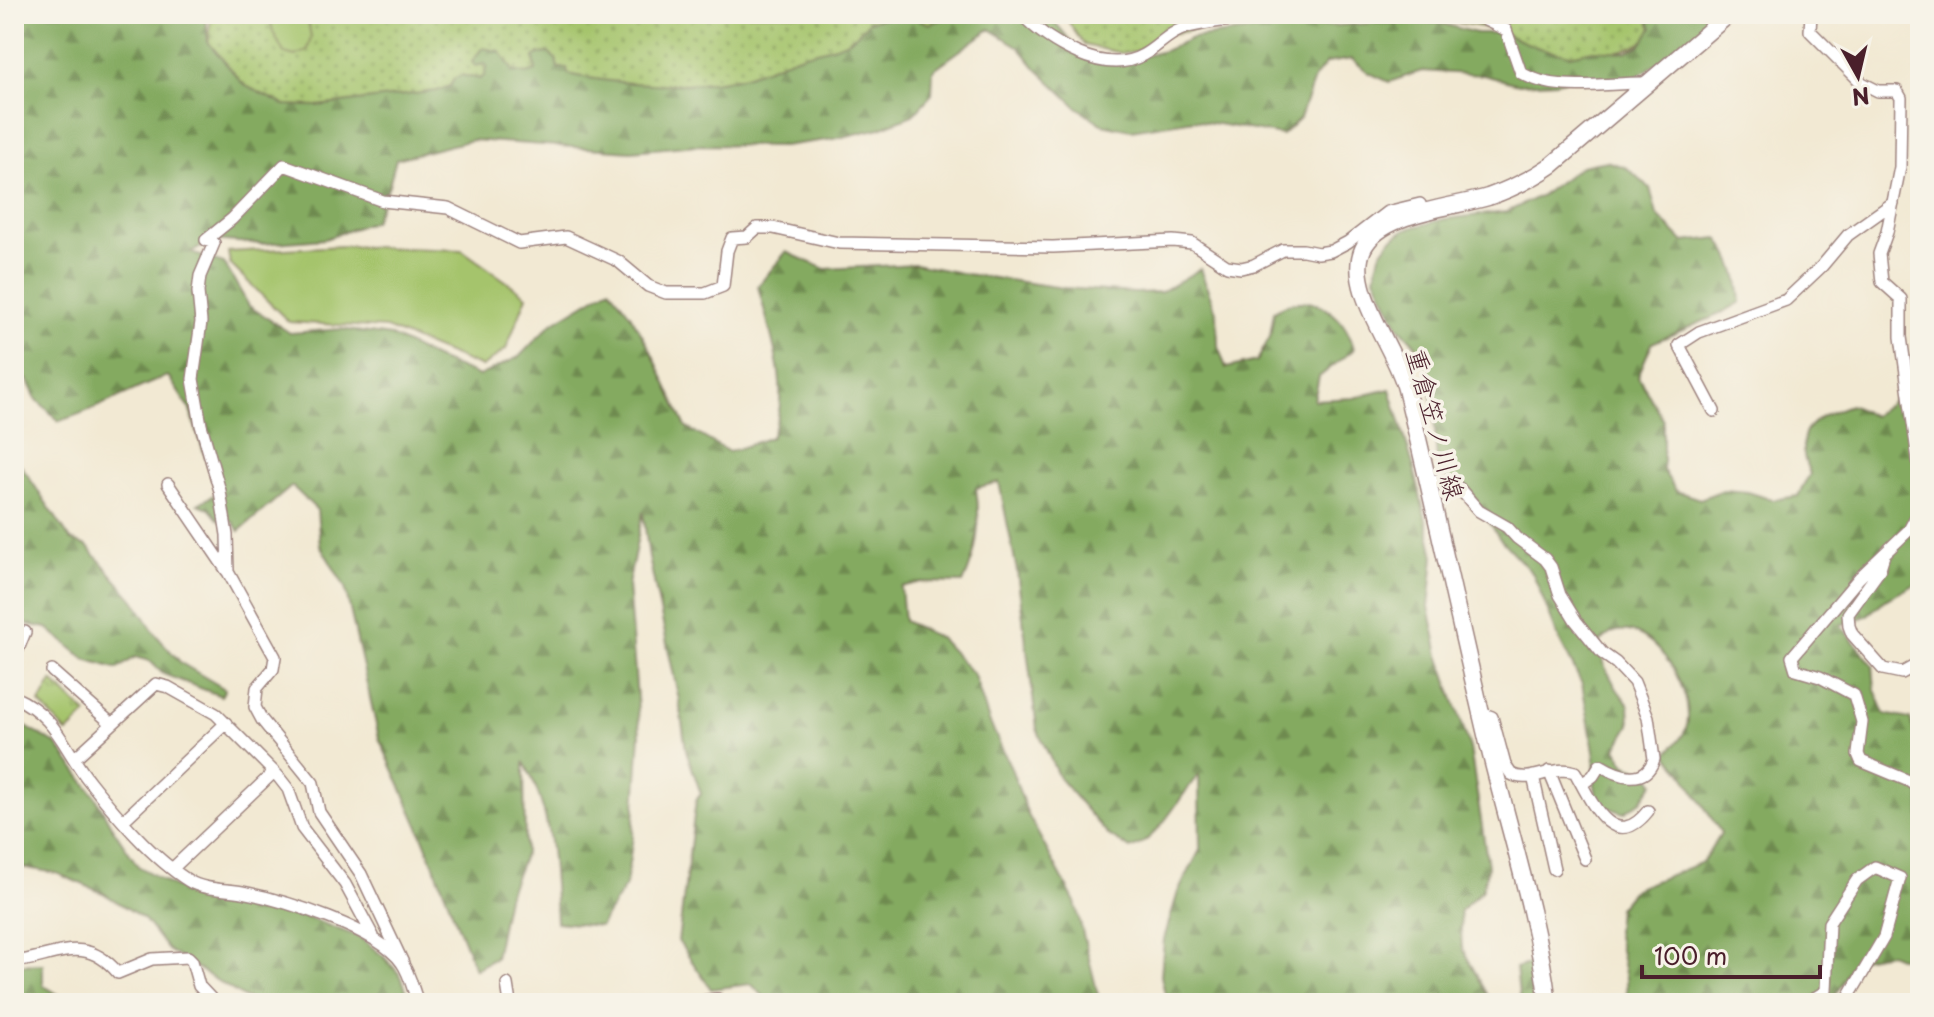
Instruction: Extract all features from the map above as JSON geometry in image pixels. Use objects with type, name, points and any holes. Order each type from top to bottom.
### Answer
[{"type":"main road","name":"重倉笠ノ川線","points":[[1548,1003],[1541,946],[1481,713],[1403,376],[1363,291],[1358,272],[1362,250],[1379,229],[1423,213],[1487,197],[1532,179],[1729,14]]},
{"type":"street","points":[[1021,14],[1056,44],[1087,57],[1111,62],[1142,56],[1165,37],[1184,28],[1284,14]]},
{"type":"street","points":[[1452,14],[1475,15],[1506,30],[1521,73],[1533,80],[1562,85],[1649,83]]},
{"type":"street","points":[[1811,14],[1810,31],[1862,83],[1878,91],[1897,91],[1901,98],[1900,167],[1887,232],[1879,254],[1882,282],[1901,299],[1901,337],[1920,474]]},
{"type":"street","points":[[228,572],[227,535],[220,491],[201,425],[193,379],[201,322],[200,276],[214,243],[206,240],[232,219],[284,165],[383,201],[448,208],[519,243],[566,237],[618,261],[648,286],[666,293],[705,293],[723,286],[727,251],[732,238],[747,237],[757,228],[773,228],[839,243],[1053,247],[1183,242],[1201,247],[1227,266],[1241,268],[1283,250],[1331,251],[1387,212],[1420,204],[1423,213]]},
{"type":"street","points":[[1714,411],[1679,345],[1699,332],[1786,300],[1822,266],[1848,235],[1893,203]]},
{"type":"street","points":[[1427,480],[1459,488],[1479,511],[1507,527],[1545,559],[1551,567],[1560,595],[1576,621],[1602,653],[1634,682],[1653,738],[1652,766],[1644,775],[1629,778],[1600,765],[1593,776],[1582,784]]},
{"type":"street","points":[[168,484],[228,572],[275,657],[273,669],[257,688],[255,707],[313,783],[319,812],[361,874],[403,963],[418,1003]]},
{"type":"street","points":[[1920,509],[1909,530],[1859,578],[1792,657],[1796,670],[1820,677],[1854,695],[1862,722],[1858,754],[1861,761],[1909,781],[1920,789]]},
{"type":"street","points":[[1884,555],[1879,571],[1848,614],[1849,626],[1852,634],[1883,669],[1902,673],[1920,663]]},
{"type":"street","points":[[14,659],[25,632]]},
{"type":"street","points":[[52,671],[112,724]]},
{"type":"street","points":[[75,758],[156,684],[168,687],[216,714],[288,789],[302,828],[345,884],[373,936],[403,963]]},
{"type":"street","points":[[14,697],[33,705],[54,726],[88,780],[160,861],[193,884],[245,893],[296,907],[373,936]]},
{"type":"street","points":[[1481,713],[1492,717],[1505,765],[1511,774],[1518,778],[1567,769],[1575,772],[1600,817],[1615,826],[1626,827],[1640,821],[1648,811]]},
{"type":"street","points":[[124,820],[226,723]]},
{"type":"street","points":[[1549,771],[1585,859]]},
{"type":"street","points":[[172,869],[274,772]]},
{"type":"street","points":[[1533,776],[1554,869]]},
{"type":"street","points":[[1807,1003],[1826,991],[1829,923],[1857,880],[1875,867],[1900,878],[1884,937],[1845,1003]]},
{"type":"street","points":[[14,962],[58,951],[73,951],[91,953],[107,960],[118,973],[152,959],[188,957],[199,986],[215,1003]]},
{"type":"street","points":[[507,984],[510,1003]]},
{"type":"street","points":[[689,1003],[717,999],[726,1003]]},
{"type":"green space","points":[[14,14],[206,14],[208,42],[244,85],[284,105],[317,106],[437,91],[450,86],[461,75],[480,79],[487,66],[475,66],[472,62],[482,48],[500,51],[513,71],[527,74],[536,71],[534,58],[548,53],[556,59],[558,68],[567,68],[568,74],[587,78],[654,84],[722,81],[840,44],[855,36],[869,21],[906,14],[929,24],[958,14],[1048,14],[1074,45],[1096,57],[1131,59],[1164,51],[1192,38],[1374,23],[1440,23],[1476,33],[1502,33],[1539,48],[1570,55],[1593,50],[1626,52],[1641,45],[1652,28],[1646,14],[1718,14],[1706,33],[1626,83],[1582,76],[1556,82],[1518,84],[1483,75],[1422,71],[1389,82],[1369,73],[1352,59],[1327,63],[1315,76],[1300,118],[1282,135],[1194,120],[1131,130],[1102,124],[1077,107],[1019,47],[990,29],[933,70],[932,94],[913,115],[880,128],[834,139],[783,146],[697,145],[631,151],[472,140],[396,159],[374,221],[325,239],[262,244],[213,240],[191,253],[224,263],[249,306],[290,333],[341,329],[391,336],[479,376],[519,357],[551,324],[610,288],[630,314],[650,349],[686,427],[729,452],[771,437],[777,419],[780,382],[758,286],[786,252],[825,269],[915,264],[1064,288],[1135,293],[1161,292],[1200,269],[1217,314],[1218,345],[1226,368],[1257,361],[1270,337],[1274,311],[1300,302],[1323,307],[1342,324],[1354,349],[1319,377],[1314,400],[1353,398],[1390,389],[1414,468],[1434,556],[1429,607],[1439,655],[1470,748],[1488,866],[1482,890],[1460,911],[1462,948],[1492,1003],[1167,1003],[1161,976],[1164,939],[1178,892],[1200,850],[1199,775],[1160,827],[1141,844],[1130,849],[1107,834],[1059,778],[1037,729],[1017,571],[999,482],[976,488],[977,537],[963,583],[921,582],[901,587],[904,621],[940,638],[974,675],[989,721],[1028,815],[1075,902],[1100,1003],[771,1003],[751,984],[711,989],[678,941],[696,800],[701,794],[686,750],[643,512],[628,585],[640,735],[633,836],[626,885],[600,926],[556,922],[546,820],[524,762],[525,853],[507,897],[495,958],[475,969],[418,825],[379,738],[345,587],[320,545],[317,510],[292,486],[239,531],[233,522],[218,519],[209,508],[198,504],[217,493],[190,410],[168,376],[59,421],[36,399],[27,379],[14,384]]},
{"type":"green space","points":[[211,14],[958,14],[931,24],[898,20],[846,48],[742,80],[292,115],[239,83],[208,46]]},
{"type":"green space","points":[[269,14],[307,14],[311,38],[307,51],[295,56],[284,53],[273,32]]},
{"type":"green space","points":[[1063,14],[1361,14],[1273,27],[1235,24],[1168,34],[1137,51],[1121,53],[1084,45]]},
{"type":"green space","points":[[1376,14],[1653,14],[1651,38],[1625,49],[1581,57],[1552,54],[1487,28]]},
{"type":"green space","points":[[1606,161],[1627,168],[1650,188],[1657,215],[1684,242],[1718,238],[1739,284],[1741,302],[1652,343],[1638,376],[1663,420],[1663,470],[1676,491],[1700,499],[1723,490],[1748,492],[1773,500],[1798,496],[1810,474],[1803,447],[1808,428],[1815,421],[1850,405],[1873,416],[1902,390],[1920,353],[1920,582],[1885,600],[1866,616],[1840,625],[1873,665],[1875,690],[1885,714],[1910,719],[1920,748],[1920,957],[1898,957],[1889,953],[1855,959],[1831,1003],[1627,1003],[1626,978],[1616,931],[1618,908],[1634,889],[1703,862],[1721,833],[1667,754],[1686,729],[1688,715],[1679,680],[1658,648],[1644,637],[1629,631],[1614,632],[1599,643],[1605,667],[1629,705],[1630,725],[1616,748],[1626,765],[1647,772],[1654,783],[1641,801],[1624,813],[1598,804],[1594,780],[1595,756],[1582,684],[1560,641],[1533,574],[1499,538],[1472,493],[1450,482],[1437,461],[1427,365],[1415,344],[1399,327],[1375,277],[1380,254],[1391,239],[1406,229],[1445,219],[1507,212],[1542,195],[1581,166]]},
{"type":"green space","points":[[342,246],[462,250],[527,296],[506,349],[482,367],[386,328],[289,322],[230,264],[228,252]]},
{"type":"green space","points":[[14,455],[71,540],[87,546],[134,600],[156,635],[181,663],[225,689],[221,696],[163,674],[150,661],[135,657],[118,669],[85,659],[47,628],[14,622]]},
{"type":"green space","points":[[52,681],[87,714],[67,733],[40,703]]},
{"type":"green space","points":[[14,720],[56,744],[95,796],[138,866],[174,887],[287,910],[359,937],[383,956],[401,976],[411,1003],[264,1003],[245,998],[168,950],[144,919],[103,893],[56,873],[14,866]]},
{"type":"green space","points":[[1535,962],[1545,1003],[1520,1003],[1516,968]]},
{"type":"green space","points":[[43,964],[43,985],[72,1003],[14,1003],[17,983],[14,981],[14,965]]}]
